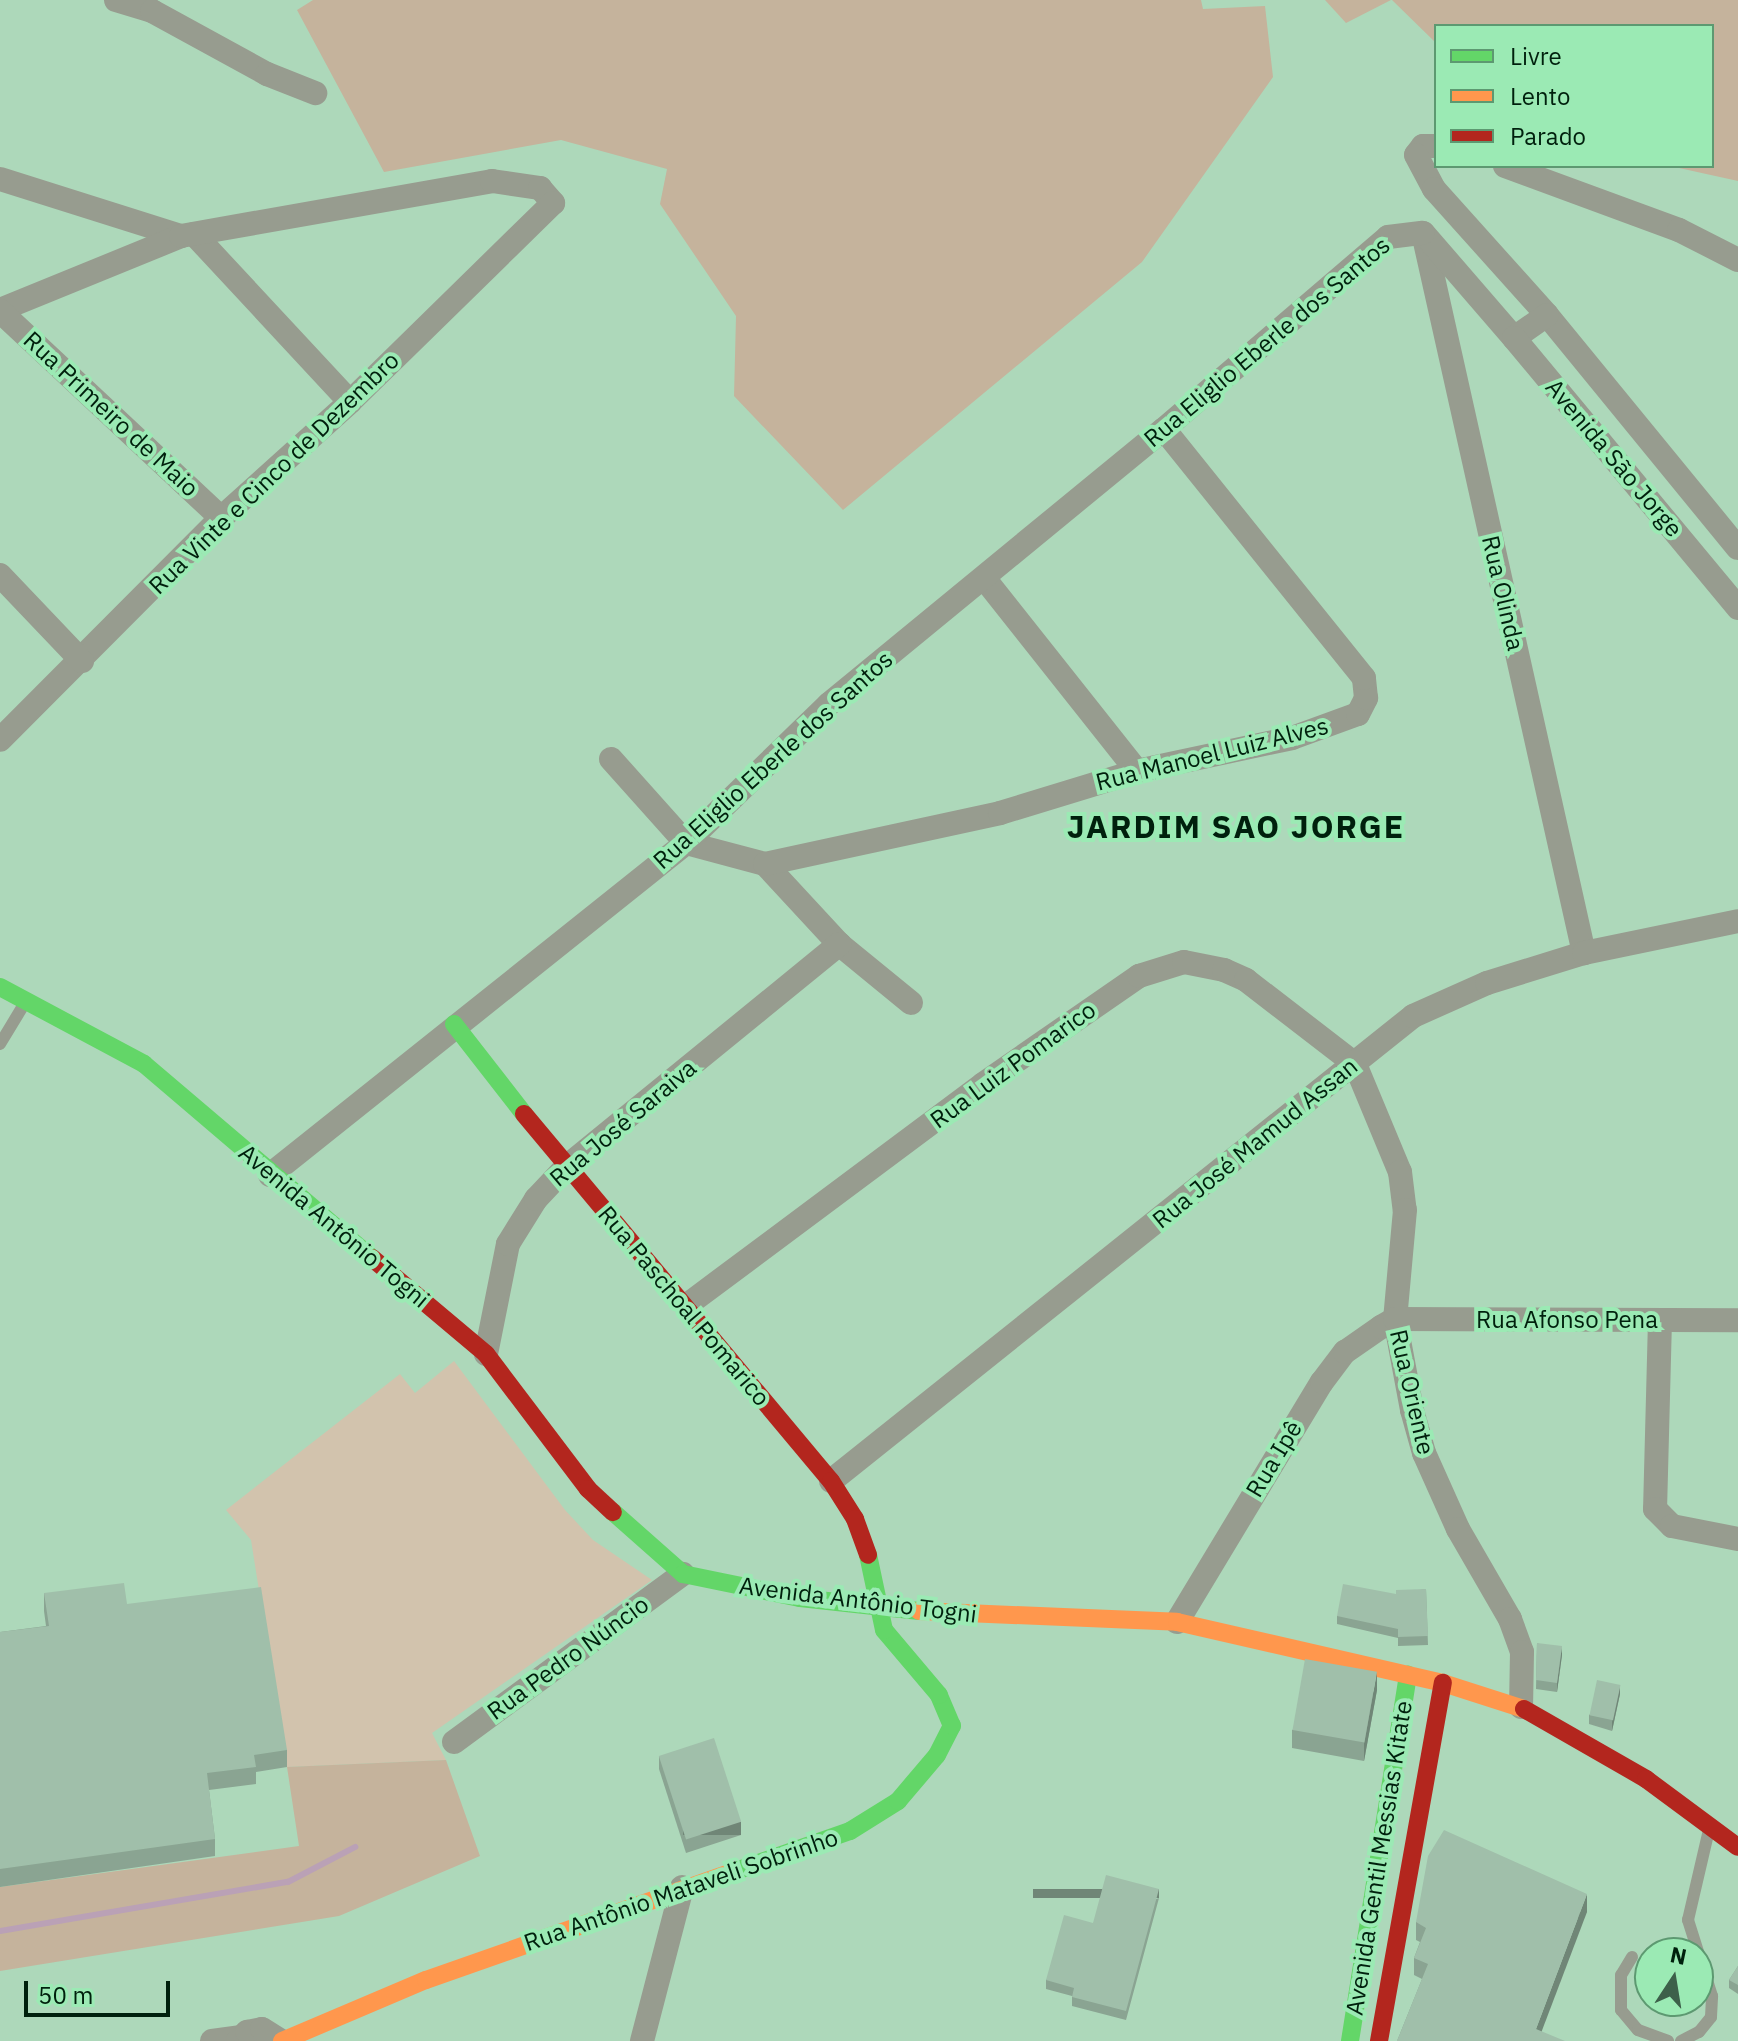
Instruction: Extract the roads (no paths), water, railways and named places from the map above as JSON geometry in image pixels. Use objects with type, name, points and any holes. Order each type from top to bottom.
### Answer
[{"type":"street","points":[[116,0],[152,11],[267,74],[315,93]]},
{"type":"street","name":"Avenida São Jorge","points":[[1434,146],[1423,146],[1416,155],[1434,189],[1547,315],[1738,548]]},
{"type":"street","points":[[1510,168],[1679,230],[1738,260]]},
{"type":"street","points":[[0,179],[188,235],[350,402]]},
{"type":"street","name":"Rua Vinte e Cinco de Dezembro","points":[[0,740],[221,518],[350,402],[550,208],[551,197],[540,188],[492,181],[188,235]]},
{"type":"street","name":"Avenida São Jorge","points":[[1423,233],[1738,608]]},
{"type":"street","name":"Rua Eliglio Eberle dos Santos","points":[[270,1175],[454,1024],[686,843],[829,704],[1164,429],[1388,237],[1423,233]]},
{"type":"street","name":"Rua Olinda","points":[[1423,233],[1584,953]]},
{"type":"street","points":[[0,310],[188,235]]},
{"type":"street","name":"Rua Primeiro de Maio","points":[[0,310],[221,518]]},
{"type":"street","points":[[1514,338],[1547,315]]},
{"type":"street","name":"Rua Manoel Luiz Alves","points":[[765,864],[1000,813],[1137,771],[1292,738],[1358,714],[1366,698],[1364,678],[1164,429]]},
{"type":"street","points":[[0,575],[82,661]]},
{"type":"street","points":[[984,578],[1137,771]]},
{"type":"street","points":[[611,759],[686,843],[765,864],[839,944],[911,1003]]},
{"type":"street","name":"Rua José Mamud Assan","points":[[831,1481],[1413,1016],[1449,998],[1584,953],[1738,921]]},
{"type":"street","name":"Rua José Saraiva","points":[[486,1354],[508,1244],[536,1199],[566,1167],[839,944]]},
{"type":"street","name":"Rua Luiz Pomarico","points":[[687,1305],[983,1084],[1162,965],[1200,963],[1246,980],[1355,1064]]},
{"type":"street","name":"Avenida Antônio Togni","points":[[0,987],[28,998],[144,1064],[270,1175],[486,1354],[588,1489],[683,1574],[800,1598],[939,1613],[1177,1622],[1443,1683],[1521,1707],[1711,1823],[1738,1847]]},
{"type":"street","name":"Rua Paschoal Pomarico","points":[[454,1024],[566,1167],[687,1305],[831,1481],[855,1519],[876,1606]]},
{"type":"street","name":"Rua Oriente","points":[[1355,1064],[1404,1191],[1395,1319],[1424,1453],[1458,1529],[1510,1619],[1522,1652],[1521,1707]]},
{"type":"street","name":"Rua Afonso Pena","points":[[1395,1319],[1738,1320]]},
{"type":"street","name":"Rua Ipê","points":[[1177,1622],[1322,1382],[1345,1352],[1395,1319]]},
{"type":"street","points":[[1660,1320],[1655,1509],[1672,1526],[1738,1539]]},
{"type":"street","name":"Rua Pedro Núncio","points":[[454,1742],[683,1574]]},
{"type":"street","name":"Rua Antônio Mataveli Sobrinho","points":[[281,2041],[310,2034],[426,1980],[682,1887],[795,1854],[850,1831],[898,1801],[937,1755],[950,1734],[952,1716],[884,1630],[876,1606]]},
{"type":"street","name":"Avenida Gentil Messias Kitate","points":[[1350,2041],[1408,1675]]},
{"type":"street","name":"Avenida Gentil Messias Kitate","points":[[1379,2041],[1443,1683]]},
{"type":"street","points":[[642,2041],[682,1887]]},
{"type":"street","points":[[1366,1928],[1397,1935]]},
{"type":"street","points":[[212,2041],[239,2039],[262,2029],[281,2041]]},
{"type":"lane","points":[[0,1044],[28,998]]},
{"type":"lane","points":[[1681,2041],[1699,2032],[1711,2017],[1712,1996],[1688,1920],[1711,1823]]},
{"type":"lane","points":[[1632,1957],[1621,1975],[1621,2010],[1638,2030],[1668,2041]]},
{"type":"waterway","points":[[0,1931],[288,1882],[355,1847]]},
{"type":"district","name":"JARDIM SAO JORGE","points":[[1236,826]]}]
